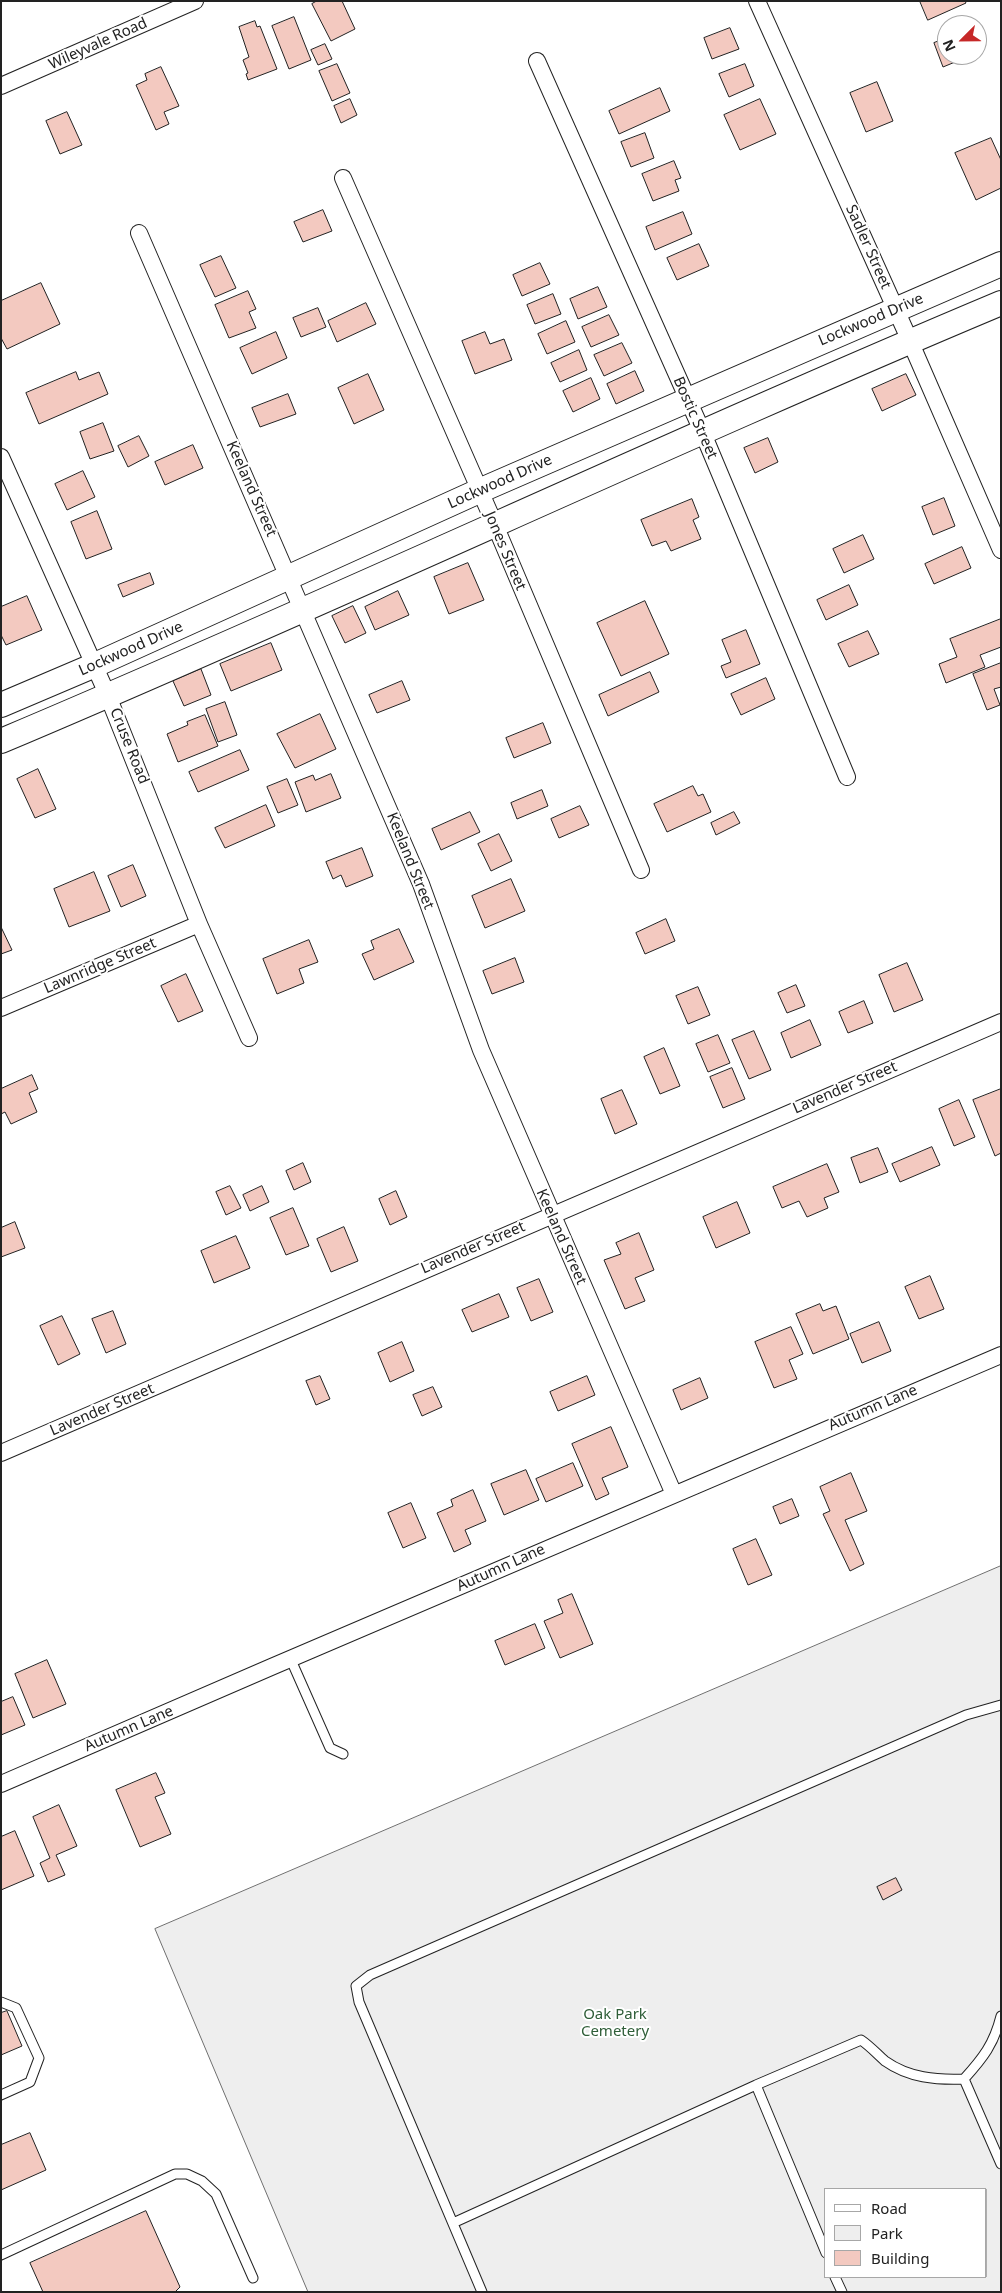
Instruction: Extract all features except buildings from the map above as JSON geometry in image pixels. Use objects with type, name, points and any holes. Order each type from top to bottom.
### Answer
[{"type":"main road","name":"Lockwood Drive","points":[[1,705],[95,665],[687,399],[1001,264]]},
{"type":"main road","points":[[1,742],[304,610],[702,431],[1001,303]]},
{"type":"street","name":"Wileyvale Road","points":[[1,86],[195,1]]},
{"type":"street","name":"Sadler Street","points":[[757,1],[896,309],[1001,550]]},
{"type":"street","name":"Bostic Street","points":[[537,61],[702,431],[847,777]]},
{"type":"street","name":"Jones Street","points":[[343,178],[495,525],[641,870]]},
{"type":"street","name":"Keeland Street","points":[[139,233],[304,610],[421,884],[481,1050],[673,1492]]},
{"type":"street","name":"Cruse Road","points":[[1,457],[95,665],[199,924],[249,1038]]},
{"type":"street","name":"Lawnridge Street","points":[[1,1008],[199,924]]},
{"type":"street","name":"Lavender Street","points":[[1,1453],[551,1214],[1001,1022]]},
{"type":"street","name":"Autumn Lane","points":[[1,1784],[291,1660],[673,1492],[1001,1355]]},
{"type":"lane","points":[[291,1660],[330,1748],[343,1754]]},
{"type":"lane","points":[[482,2292],[359,2002],[356,1986],[370,1975],[939,1726],[966,1715],[1001,1705]]},
{"type":"lane","points":[[1,2002],[16,2008],[39,2058],[30,2082],[1,2095]]},
{"type":"lane","points":[[453,2223],[756,2085],[861,2040],[885,2061],[908,2073],[937,2080],[964,2079],[987,2054],[997,2033],[1001,2016]]},
{"type":"lane","points":[[964,2079],[1001,2164]]},
{"type":"lane","points":[[756,2085],[824,2249]]},
{"type":"lane","points":[[1,2255],[175,2174],[187,2174],[202,2181],[216,2194],[253,2278]]},
{"type":"lane","points":[[835,2278],[842,2292]]},
{"type":"green space","name":"Oak Park Cemetery","points":[[1001,1566],[1001,2292],[308,2292],[155,1929]]}]
